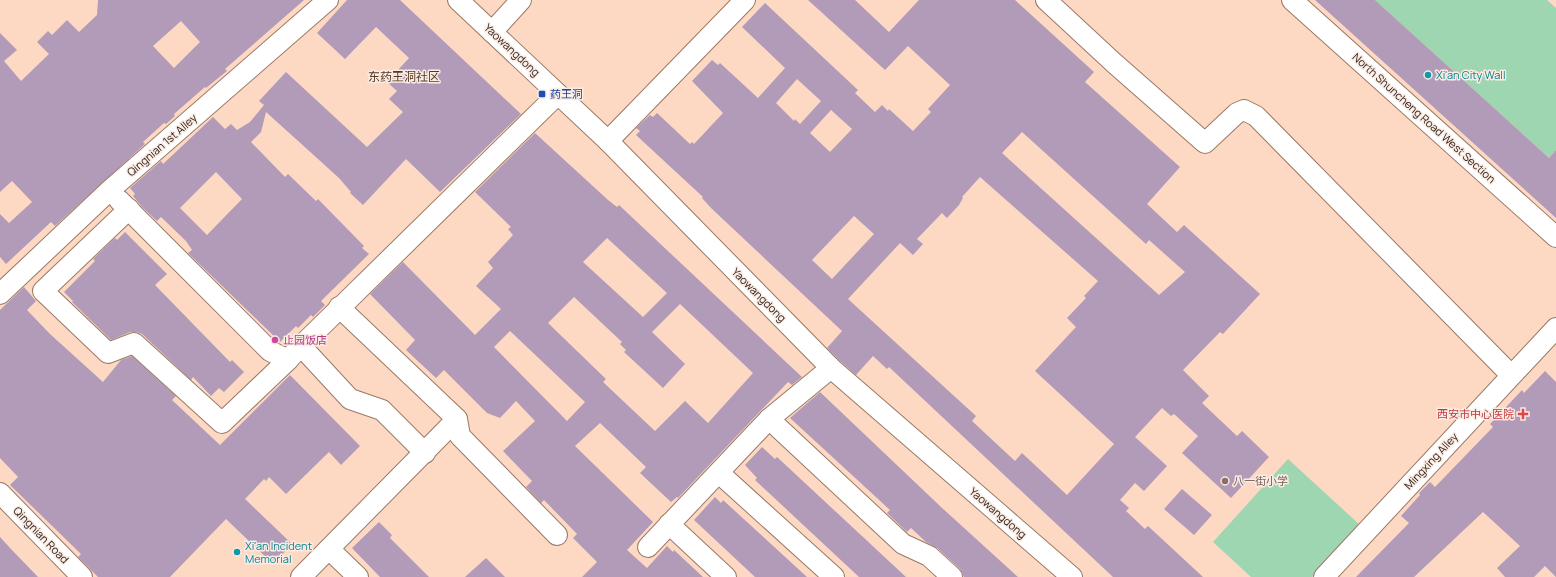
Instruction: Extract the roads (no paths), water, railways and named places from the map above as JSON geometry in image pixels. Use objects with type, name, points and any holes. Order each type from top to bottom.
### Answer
[{"type":"street","name":"Qingnian 1st Alley","points":[[0,294],[110,190],[328,0]]},
{"type":"street","name":"Yaowangdong","points":[[458,0],[608,141],[831,368],[1072,577]]},
{"type":"street","points":[[492,32],[520,0]]},
{"type":"street","points":[[608,141],[745,0]]},
{"type":"street","points":[[1046,0],[1205,144],[1237,113],[1244,110],[1256,116],[1511,374]]},
{"type":"street","name":"North Shuncheng Road West Section","points":[[1292,0],[1556,237]]},
{"type":"street","points":[[128,209],[43,291],[108,353],[134,343],[222,423],[558,94]]},
{"type":"street","points":[[110,190],[270,351],[294,353],[350,399],[382,410],[425,453]]},
{"type":"street","points":[[339,307],[457,419],[460,436],[557,535]]},
{"type":"street","name":"Mingxing Alley","points":[[1324,577],[1511,374],[1556,328]]},
{"type":"street","points":[[648,548],[669,524],[770,420],[831,368]]},
{"type":"street","points":[[302,577],[457,419]]},
{"type":"street","points":[[770,420],[903,544],[929,556],[952,577]]},
{"type":"street","points":[[719,473],[834,577]]},
{"type":"street","name":"Qingnian Road","points":[[0,493],[82,577]]},
{"type":"street","points":[[669,524],[726,577]]},
{"type":"street","points":[[329,549],[358,577]]},
{"type":"place","name":"Xi'an City Wall","points":[[1428,75]]},
{"type":"place","name":"药王洞","points":[[542,94]]},
{"type":"place","name":"止园饭店","points":[[275,340]]},
{"type":"place","name":"西安市中心医院","points":[[1523,414]]},
{"type":"place","name":"八一街小学","points":[[1225,481]]},
{"type":"place","name":"Xi'an Incident Memorial","points":[[237,552]]},
{"type":"district","name":"东药王洞社区","points":[[404,77]]}]
